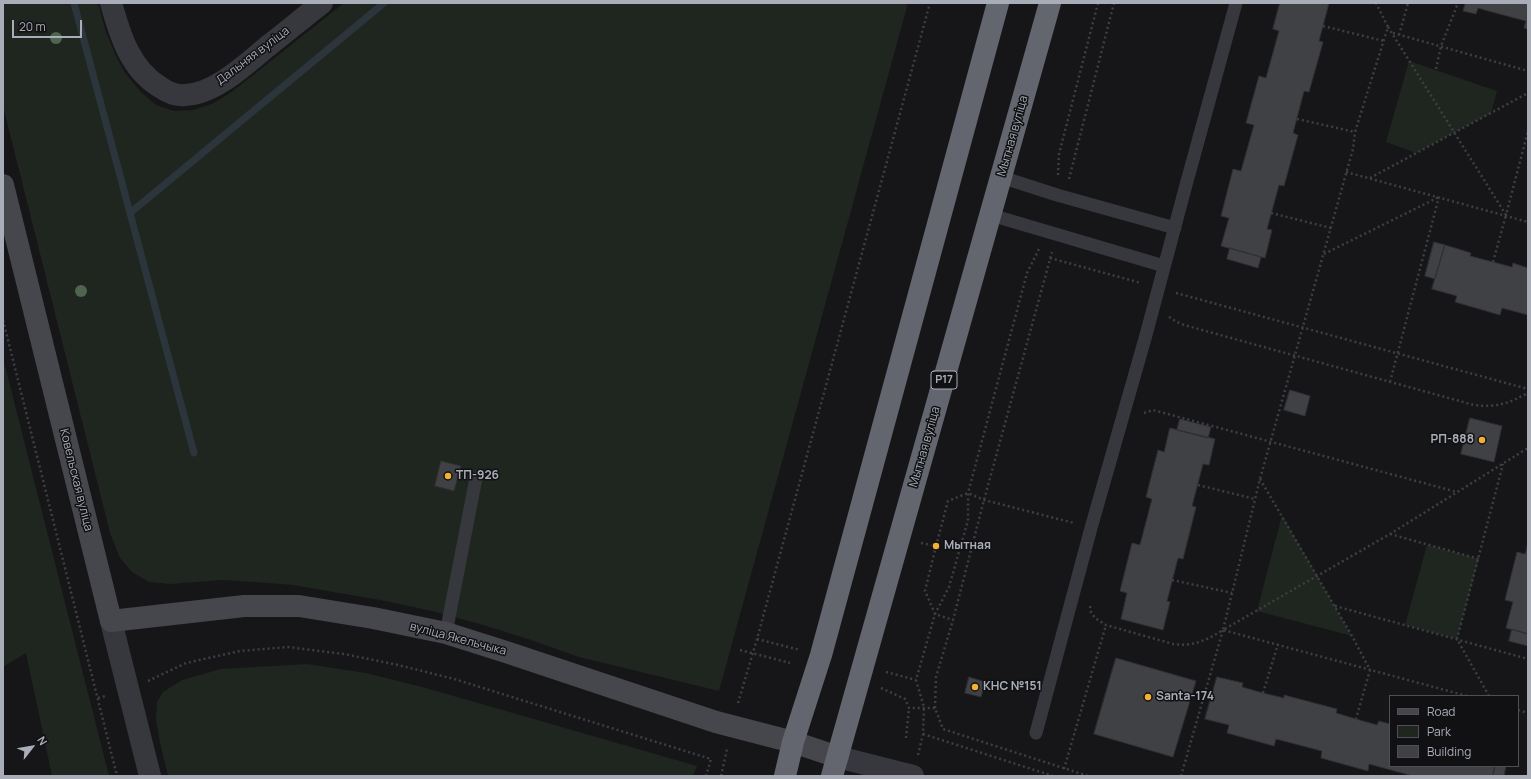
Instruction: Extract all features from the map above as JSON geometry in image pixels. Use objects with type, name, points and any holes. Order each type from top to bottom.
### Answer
[{"type":"highway","points":[[785,776],[793,742],[821,656],[998,3]]},
{"type":"highway","name":"Мытная вуліца","points":[[835,766],[1050,3]]},
{"type":"main road","name":"Ковельская вуліца","points":[[3,185],[111,621]]},
{"type":"main road","name":"вуліца Якельчыка","points":[[111,621],[244,606],[300,606],[373,618],[446,633],[716,722],[793,742],[835,766]]},
{"type":"street","name":"Дальняя вуліца","points":[[111,3],[125,46],[136,66],[150,82],[167,92],[185,95],[202,91],[219,83],[322,3]]},
{"type":"street","name":"Ковельская вуліца","points":[[111,621],[150,776]]},
{"type":"street","points":[[835,766],[913,776]]},
{"type":"lane","points":[[1036,733],[1236,3]]},
{"type":"lane","points":[[1001,177],[1060,196],[1175,228]]},
{"type":"lane","points":[[991,215],[1164,266]]},
{"type":"lane","points":[[446,633],[476,478]]},
{"type":"path","points":[[753,653],[930,3]]},
{"type":"path","points":[[1060,196],[1059,154],[1098,3]]},
{"type":"path","points":[[1060,196],[1114,3]]},
{"type":"path","points":[[1376,3],[1388,27],[1506,215]]},
{"type":"path","points":[[1399,35],[1408,3]]},
{"type":"path","points":[[1436,70],[1441,46],[1458,3]]},
{"type":"path","points":[[1323,26],[1384,41]]},
{"type":"path","points":[[1181,776],[1223,630],[1270,442],[1353,149],[1355,132],[1388,27]]},
{"type":"path","points":[[1392,32],[1528,71]]},
{"type":"path","points":[[1369,178],[1528,93]]},
{"type":"path","points":[[1297,119],[1355,132]]},
{"type":"path","points":[[1493,262],[1528,131]]},
{"type":"path","points":[[1346,172],[1528,222]]},
{"type":"path","points":[[1324,255],[1439,197]]},
{"type":"path","points":[[1390,382],[1439,197]]},
{"type":"path","points":[[1271,213],[1331,228]]},
{"type":"path","points":[[1052,232],[1050,258],[984,500],[954,620],[936,677],[935,708],[943,729],[1088,776]]},
{"type":"path","points":[[913,776],[923,734],[924,707],[916,680],[935,614],[949,587],[968,520],[968,493],[1027,273],[1052,232]]},
{"type":"path","points":[[1050,258],[1528,389]]},
{"type":"path","points":[[1164,320],[1166,314],[1184,325],[1483,406],[1502,405],[1528,393]]},
{"type":"path","points":[[3,320],[117,776]]},
{"type":"path","points":[[1143,408],[1141,414],[1153,410],[1457,492]]},
{"type":"path","points":[[1091,600],[1091,612],[1100,622],[1106,625],[1173,644],[1183,645],[1201,642],[1390,534],[1528,448]]},
{"type":"path","points":[[1488,695],[1457,639],[1503,464]]},
{"type":"path","points":[[1260,479],[1317,575],[1370,670],[1356,719]]},
{"type":"path","points":[[1198,485],[1255,499]]},
{"type":"path","points":[[935,614],[926,591],[948,500],[968,493],[984,500],[1091,528]]},
{"type":"path","points":[[1390,534],[1479,559]]},
{"type":"path","points":[[899,537],[936,546]]},
{"type":"path","points":[[1172,580],[1232,593]]},
{"type":"path","points":[[1334,606],[1528,659]]},
{"type":"path","points":[[935,614],[954,620]]},
{"type":"path","points":[[1064,769],[1106,625]]},
{"type":"path","points":[[1223,630],[1462,695]]},
{"type":"path","points":[[1264,693],[1278,644]]},
{"type":"path","points":[[129,690],[186,663],[240,651],[288,647],[344,654],[398,665],[454,679],[711,759],[706,776]]},
{"type":"path","points":[[740,650],[790,663]]},
{"type":"path","points":[[878,687],[905,699],[910,708],[906,738]]},
{"type":"path","points":[[910,708],[935,708]]},
{"type":"path","points":[[923,734],[1053,776]]},
{"type":"green space","points":[[3,3],[98,3],[106,32],[125,73],[141,92],[156,105],[174,111],[193,110],[212,104],[233,91],[344,3],[908,3],[719,691],[579,657],[480,624],[432,611],[380,600],[293,585],[255,582],[222,580],[170,584],[149,582],[132,572],[120,558],[110,533],[3,106]]},
{"type":"green space","points":[[1409,61],[1497,91],[1491,113],[1416,153],[1386,142]]},
{"type":"green space","points":[[3,358],[109,776],[52,776],[26,653],[3,667]]},
{"type":"green space","points":[[1282,515],[1352,636],[1257,611]]},
{"type":"green space","points":[[1427,545],[1479,559],[1457,639],[1405,625]]},
{"type":"green space","points":[[307,664],[366,673],[426,688],[697,766],[693,776],[168,776],[156,719],[157,702],[163,692],[182,680],[221,669]]},
{"type":"building","points":[[1280,3],[1329,3],[1319,41],[1323,42],[1309,92],[1304,91],[1293,133],[1298,135],[1284,186],[1279,185],[1267,229],[1272,230],[1265,258],[1221,246],[1229,218],[1221,216],[1233,169],[1241,171],[1254,125],[1246,123],[1259,76],[1266,78],[1279,31],[1273,29]]},
{"type":"building","points":[[1461,3],[1528,3],[1528,29],[1524,28],[1526,21],[1478,8],[1476,14],[1463,11],[1465,4]]},
{"type":"building","points":[[1434,242],[1445,245],[1435,279],[1425,276]]},
{"type":"building","points":[[1445,245],[1471,253],[1470,256],[1512,267],[1513,263],[1528,268],[1528,315],[1502,308],[1500,315],[1455,302],[1457,296],[1432,289]]},
{"type":"building","points":[[1230,248],[1261,257],[1258,268],[1227,259]]},
{"type":"building","points":[[1290,390],[1310,396],[1305,416],[1284,410]]},
{"type":"building","name":"РП-888","points":[[1470,418],[1502,426],[1494,462],[1461,454]]},
{"type":"building","points":[[1180,419],[1211,427],[1208,438],[1177,430]]},
{"type":"building","points":[[1170,428],[1215,439],[1209,465],[1203,464],[1192,506],[1196,507],[1183,559],[1178,558],[1167,601],[1170,602],[1163,630],[1121,619],[1127,593],[1120,591],[1132,543],[1140,545],[1152,499],[1146,497],[1158,450],[1164,452]]},
{"type":"building","name":"ТП-926","points":[[441,461],[461,466],[454,491],[435,486]]},
{"type":"building","points":[[1528,543],[1528,634],[1506,628],[1513,602],[1505,600],[1517,552],[1525,554]]},
{"type":"building","points":[[1512,629],[1528,634],[1528,646],[1509,641]]},
{"type":"building","name":"Santa-174","points":[[1116,658],[1196,681],[1173,757],[1094,734]]},
{"type":"building","name":"КНС №151","points":[[969,677],[985,682],[981,697],[965,693]]},
{"type":"building","points":[[1217,677],[1243,683],[1242,687],[1263,693],[1284,698],[1284,695],[1337,709],[1336,713],[1377,725],[1379,721],[1389,724],[1389,767],[1495,767],[1493,776],[1413,776],[1369,764],[1368,771],[1321,758],[1322,751],[1276,739],[1274,746],[1227,733],[1229,725],[1205,719]]},
{"type":"building","points":[[1495,767],[1506,767],[1504,776],[1493,776]]},
{"type":"waterway","points":[[74,3],[194,453]]},
{"type":"waterway","points":[[130,213],[384,3]]},
{"type":"place","name":"РП-888","points":[[1482,440]]},
{"type":"place","name":"ТП-926","points":[[448,476]]},
{"type":"place","name":"Мытная","points":[[936,546]]},
{"type":"place","name":"КНС №151","points":[[975,687]]},
{"type":"place","name":"Santa-174","points":[[1148,697]]}]
